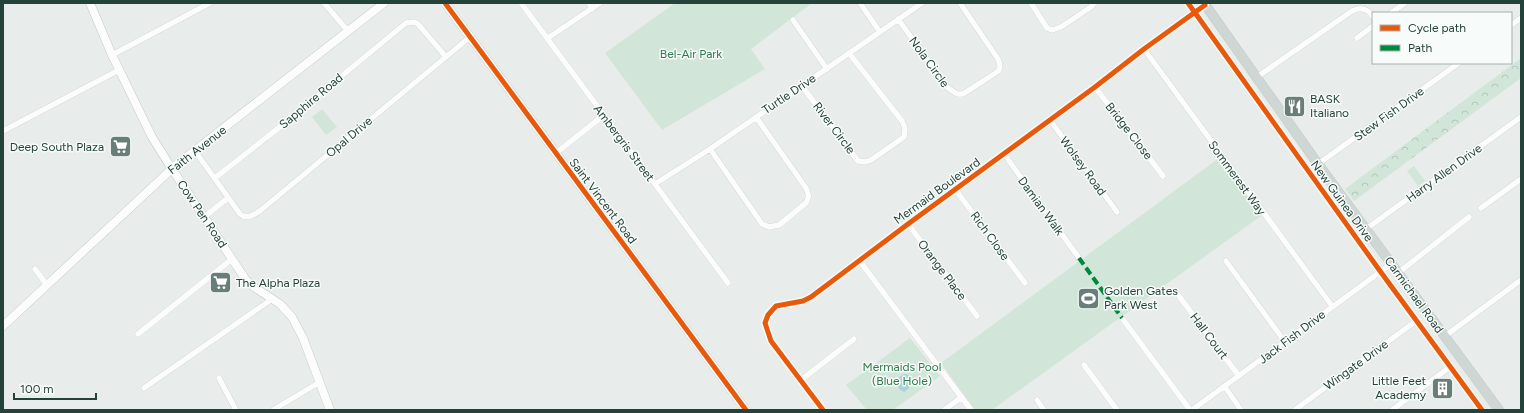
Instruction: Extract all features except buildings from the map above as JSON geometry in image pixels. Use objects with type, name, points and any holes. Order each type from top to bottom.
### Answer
[{"type":"main road","name":"Carmichael Road","points":[[1205,4],[1318,164],[1445,336],[1496,409]]},
{"type":"street","name":"Cow Pen Road","points":[[90,3],[119,70],[152,136],[172,169],[232,259],[250,283],[285,309],[294,320],[303,338],[330,410]]},
{"type":"street","points":[[112,55],[210,3]]},
{"type":"street","points":[[324,3],[348,31]]},
{"type":"street","name":"Faith Avenue","points":[[3,326],[172,169],[384,3]]},
{"type":"street","name":"Saint Vincent Road","points":[[444,3],[746,410]]},
{"type":"street","name":"Ambergris Street","points":[[521,3],[728,283]]},
{"type":"street","points":[[589,3],[592,9]]},
{"type":"street","points":[[548,38],[600,3]]},
{"type":"street","points":[[860,3],[880,32]]},
{"type":"street","name":"Turtle Drive","points":[[655,184],[710,149],[922,3]]},
{"type":"street","name":"Nola Circle","points":[[898,20],[948,88],[955,93],[963,94],[997,72],[1000,63],[960,3]]},
{"type":"street","points":[[1031,3],[1047,28],[1052,30],[1060,27],[1091,7],[1094,3]]},
{"type":"street","name":"New Guinea Drive","points":[[1188,3],[1416,321],[1482,410]]},
{"type":"street","points":[[1392,12],[1405,3]]},
{"type":"street","name":"Mermaid Boulevard","points":[[823,410],[770,341],[766,328],[768,315],[773,308],[779,305],[799,302],[811,297],[955,189],[1095,87],[1144,49],[1195,13],[1205,4]]},
{"type":"street","points":[[1257,77],[1352,11],[1358,8],[1364,9],[1372,16]]},
{"type":"street","points":[[1512,24],[1521,18]]},
{"type":"street","points":[[793,20],[828,68]]},
{"type":"street","name":"Sapphire Road","points":[[215,178],[406,23],[411,22],[418,24],[446,57]]},
{"type":"street","points":[[1357,38],[1372,27]]},
{"type":"street","name":"Opal Drive","points":[[228,198],[242,216],[248,217],[255,214],[470,37]]},
{"type":"street","name":"Sommerest Way","points":[[1144,49],[1332,306]]},
{"type":"street","name":"River Circle","points":[[802,86],[858,161],[865,162],[871,160],[896,143],[904,135],[904,123],[850,53]]},
{"type":"street","name":"Stew Fish Drive","points":[[1318,164],[1458,64]]},
{"type":"street","points":[[3,131],[119,70]]},
{"type":"street","name":"Bridge Close","points":[[1095,87],[1163,176]]},
{"type":"street","points":[[556,153],[604,116]]},
{"type":"street","points":[[710,149],[762,224],[769,227],[779,225],[807,202],[808,192],[756,117]]},
{"type":"street","name":"Harry Allen Drive","points":[[1366,229],[1521,117]]},
{"type":"street","name":"Wolsey Road","points":[[1050,120],[1117,212]]},
{"type":"street","points":[[195,151],[228,198],[204,217]]},
{"type":"street","name":"Damian Walk","points":[[1004,154],[1079,258]]},
{"type":"street","points":[[1481,208],[1521,179]]},
{"type":"street","name":"Rich Close","points":[[955,189],[1025,283]]},
{"type":"street","points":[[1398,272],[1469,217]]},
{"type":"street","name":"Orange Place","points":[[908,224],[977,316]]},
{"type":"street","points":[[138,334],[232,259]]},
{"type":"street","points":[[859,260],[971,410]]},
{"type":"street","points":[[1226,261],[1285,342]]},
{"type":"street","name":"Jack Fish Drive","points":[[1191,410],[1225,387],[1380,271],[1392,264]]},
{"type":"street","points":[[35,269],[47,285]]},
{"type":"street","points":[[1445,336],[1521,280]]},
{"type":"street","name":"Hall Court","points":[[1179,296],[1239,376]]},
{"type":"street","points":[[144,388],[272,299]]},
{"type":"street","points":[[1122,318],[1191,410]]},
{"type":"street","name":"Wingate Drive","points":[[1296,409],[1416,321]]},
{"type":"street","points":[[801,380],[854,339]]},
{"type":"street","points":[[1084,365],[1117,410]]},
{"type":"street","points":[[1392,410],[1450,367]]},
{"type":"street","points":[[219,378],[236,410]]},
{"type":"street","points":[[273,410],[320,382]]},
{"type":"street","points":[[1225,387],[1241,410]]},
{"type":"street","points":[[944,410],[962,397]]},
{"type":"street","points":[[1037,400],[1044,410]]},
{"type":"green space","name":"Bel-Air Park","points":[[675,3],[812,3],[751,49],[765,69],[662,130],[605,53]]},
{"type":"green space","points":[[1521,58],[1521,78],[1354,201],[1345,189]]},
{"type":"green space","points":[[322,109],[337,127],[326,135],[312,117]]},
{"type":"green space","name":"Golden Gates Park West","points":[[1219,158],[1261,216],[992,410],[975,410],[941,363]]},
{"type":"green space","points":[[1414,166],[1425,181],[1418,186],[1407,171]]},
{"type":"green space","name":"Mermaids Pool (Blue Hole)","points":[[910,338],[940,376],[893,410],[867,410],[846,385]]},
{"type":"water","points":[[904,374],[909,375],[911,383],[910,387],[904,392],[899,389],[897,383],[899,377]]},
{"type":"marked path","points":[[1079,258],[1122,318]]},
{"type":"cycle path","points":[[445,3],[746,410]]},
{"type":"cycle path","points":[[1188,3],[1380,271],[1482,410]]},
{"type":"cycle path","points":[[823,410],[771,341],[765,323],[768,315],[776,306],[803,301],[811,297],[1205,5]]},
{"type":"place","name":"BASK Italiano","points":[[1295,106]]},
{"type":"place","name":"Deep South Plaza","points":[[120,147]]},
{"type":"place","name":"The Alpha Plaza","points":[[221,283]]},
{"type":"place","name":"Golden Gates Park West","points":[[1088,298]]},
{"type":"place","name":"Little Feet Academy","points":[[1442,388]]}]
